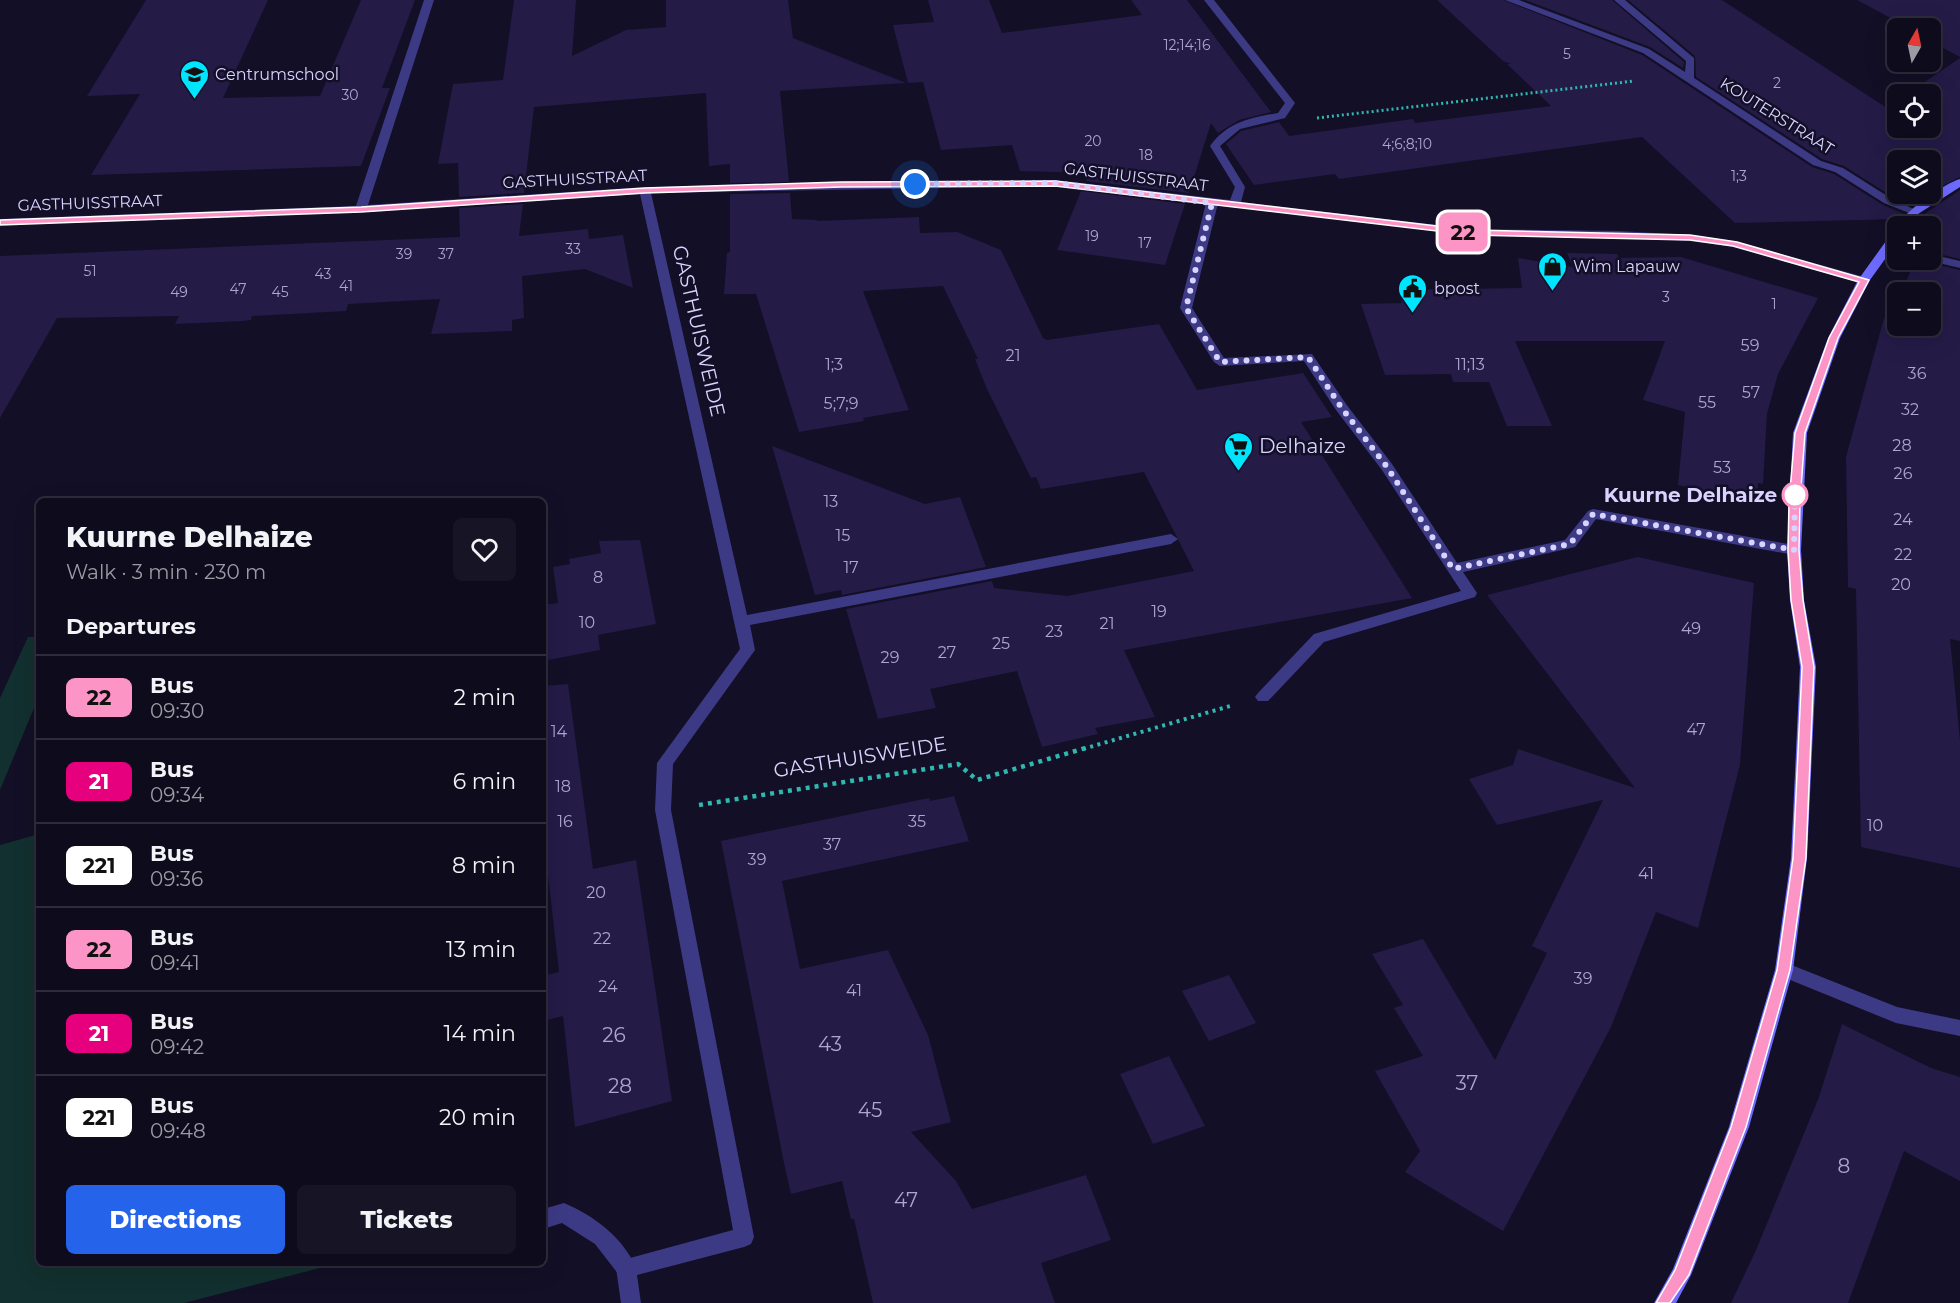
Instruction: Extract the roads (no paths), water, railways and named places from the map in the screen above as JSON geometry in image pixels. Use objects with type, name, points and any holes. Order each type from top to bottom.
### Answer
[{"type":"street","points":[[361,209],[429,0]]},
{"type":"street","points":[[1209,0],[1290,103],[1281,116],[1241,123],[1225,133],[1215,146],[1240,187],[1234,205]]},
{"type":"street","name":"KOUTERSTRAAT","points":[[1510,0],[1646,51],[1817,163],[1839,170],[1888,201],[1914,212]]},
{"type":"street","points":[[1619,0],[1691,60],[1689,79]]},
{"type":"street","points":[[1911,216],[1960,182]]},
{"type":"street","name":"GASTHUISSTRAAT","points":[[0,222],[361,209],[645,190],[1055,183],[1471,232],[1690,238],[1734,244],[1864,280]]},
{"type":"street","name":"GASTHUISWEIDE","points":[[626,1268],[744,1237],[663,810],[665,763],[748,650],[645,190]]},
{"type":"street","points":[[1212,203],[1186,308],[1220,362],[1308,357],[1341,407],[1387,467],[1470,593],[1320,638],[1263,697]]},
{"type":"street","points":[[1664,1303],[1681,1275],[1739,1127],[1784,970],[1799,858],[1808,667],[1797,600],[1794,550],[1800,433],[1834,338],[1864,280],[1887,253]]},
{"type":"street","points":[[1941,260],[1960,265]]},
{"type":"street","points":[[1453,569],[1570,544],[1593,514],[1794,550]]},
{"type":"street","points":[[741,621],[1171,539]]},
{"type":"street","points":[[1784,970],[1896,1015],[1960,1028]]},
{"type":"street","points":[[546,1218],[564,1213],[602,1237],[626,1268],[631,1303]]},
{"type":"place","name":"Centrumschool","points":[[194,100]]},
{"type":"place","name":"Wim Lapauw","points":[[1552,292]]},
{"type":"place","name":"bpost","points":[[1413,314]]},
{"type":"place","name":"Delhaize","points":[[1238,472]]},
{"type":"place","name":"Kuurne Delhaize","points":[[1795,495]]}]
